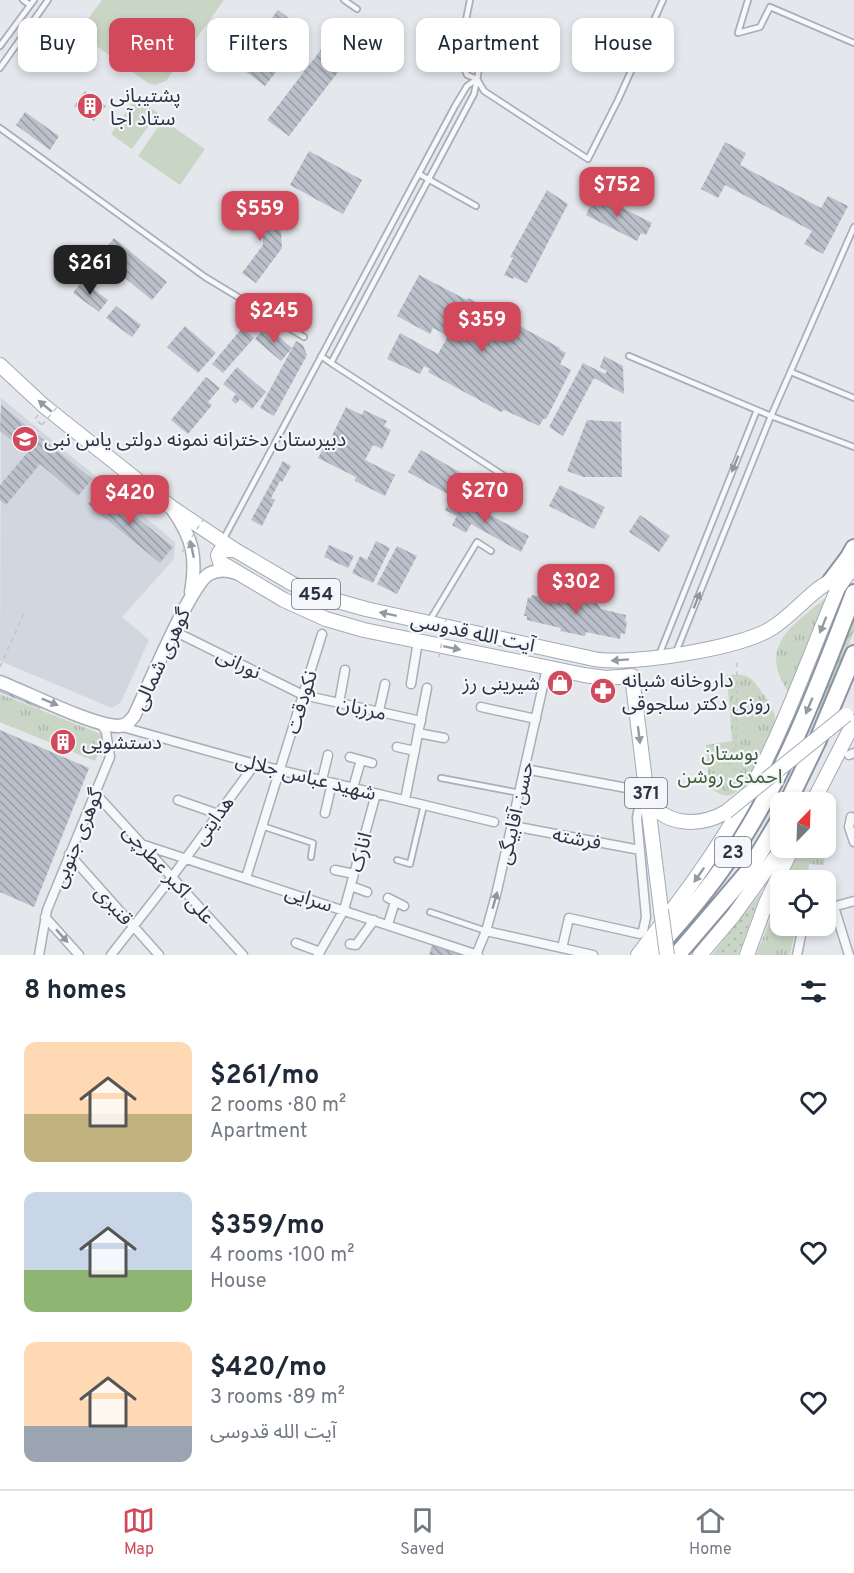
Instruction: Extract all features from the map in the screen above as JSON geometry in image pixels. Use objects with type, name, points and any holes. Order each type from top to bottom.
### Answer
[{"type":"highway","points":[[831,581],[854,548]]},
{"type":"highway","name":"23","points":[[650,955],[691,908],[728,860],[760,808],[796,735],[854,593]]},
{"type":"highway","points":[[793,792],[817,742],[854,654]]},
{"type":"highway","name":"23","points":[[677,955],[748,872],[770,836]]},
{"type":"main road","name":"آیت الله قدوسی","points":[[0,365],[44,406],[171,507],[235,550],[316,595],[366,609],[602,660],[621,661],[716,648],[752,637],[771,629],[818,589],[851,572]]},
{"type":"main road","name":"آیت الله قدوسی","points":[[171,507],[188,532],[194,553],[195,564],[190,596]]},
{"type":"main road","points":[[235,550],[221,550],[218,559],[240,574]]},
{"type":"main road","points":[[190,596],[210,574],[225,570],[240,574]]},
{"type":"main road","points":[[638,955],[699,876],[748,795],[780,727],[838,588],[851,572]]},
{"type":"main road","name":"454","points":[[240,574],[284,600],[326,619],[364,630],[599,677],[632,676]]},
{"type":"main road","name":"گوهری شمالی","points":[[118,726],[126,725],[130,721],[190,596]]},
{"type":"main road","name":"371","points":[[632,676],[667,955]]},
{"type":"main road","points":[[0,682],[100,722],[118,726]]},
{"type":"main road","points":[[646,792],[656,809],[669,818],[697,823],[711,820],[726,812],[851,716]]},
{"type":"main road","points":[[817,792],[851,716]]},
{"type":"main road","points":[[700,955],[733,916],[775,858]]},
{"type":"main road","points":[[747,955],[766,903],[787,858]]},
{"type":"street","name":"نورانی","points":[[174,631],[303,695]]},
{"type":"street","name":"نکودقت","points":[[246,878],[322,634]]},
{"type":"street","points":[[411,684],[418,641]]},
{"type":"street","name":"حسن آقابیگی","points":[[477,955],[486,931],[513,826],[547,668]]},
{"type":"street","points":[[339,703],[345,670]]},
{"type":"street","points":[[379,711],[385,684]]},
{"type":"street","points":[[405,800],[428,688]]},
{"type":"street","name":"مرزبان","points":[[303,695],[421,721]]},
{"type":"street","points":[[481,707],[536,719]]},
{"type":"street","name":"گوهری جنوبی","points":[[39,955],[45,917],[110,757],[106,732],[100,722]]},
{"type":"street","name":"شهید عباس جلالی","points":[[118,726],[255,764],[494,822]]},
{"type":"street","points":[[418,733],[444,738]]},
{"type":"street","points":[[397,747],[415,751]]},
{"type":"street","points":[[322,780],[328,755]]},
{"type":"street","points":[[350,757],[372,763]]},
{"type":"street","points":[[353,788],[361,760]]},
{"type":"street","name":"هدایتی","points":[[111,955],[255,764]]},
{"type":"street","points":[[525,770],[632,789]]},
{"type":"street","points":[[325,813],[332,783]]},
{"type":"street","points":[[562,948],[569,918],[640,934],[643,931],[646,922],[638,809],[646,792]]},
{"type":"street","name":"علی اکبر عطرچی","points":[[95,793],[243,955]]},
{"type":"street","name":"انارک","points":[[319,954],[344,910],[376,794]]},
{"type":"street","points":[[178,801],[218,814]]},
{"type":"street","points":[[852,817],[849,827],[854,842]]},
{"type":"street","name":"فرشته","points":[[513,826],[640,850]]},
{"type":"street","name":"سرایی","points":[[141,844],[477,955]]},
{"type":"street","name":"قنبری","points":[[69,854],[159,955]]},
{"type":"street","points":[[335,870],[354,874]]},
{"type":"street","points":[[351,886],[367,892]]},
{"type":"street","points":[[836,906],[854,901]]},
{"type":"street","points":[[388,924],[396,902]]},
{"type":"street","points":[[45,917],[79,955]]},
{"type":"street","points":[[350,944],[356,945],[374,920]]},
{"type":"street","points":[[836,923],[849,955]]},
{"type":"street","points":[[486,931],[593,955]]},
{"type":"street","points":[[797,955],[801,936]]},
{"type":"street","points":[[296,942],[319,954]]},
{"type":"lane","points":[[22,0],[30,5]]},
{"type":"lane","points":[[0,46],[34,0]]},
{"type":"lane","points":[[0,68],[48,0]]},
{"type":"lane","points":[[344,0],[357,9]]},
{"type":"lane","points":[[466,18],[470,0]]},
{"type":"lane","points":[[466,72],[477,79],[484,91],[588,159],[618,100],[663,0]]},
{"type":"lane","points":[[748,0],[738,33],[760,27],[770,7],[854,43]]},
{"type":"lane","points":[[331,363],[428,179],[463,118],[474,94],[480,72]]},
{"type":"lane","points":[[222,541],[467,86],[477,79]]},
{"type":"lane","points":[[0,128],[205,277],[304,337]]},
{"type":"lane","points":[[419,174],[476,206]]},
{"type":"lane","points":[[675,654],[771,416],[854,227]]},
{"type":"lane","points":[[321,356],[509,479]]},
{"type":"lane","points":[[629,356],[771,416],[854,447]]},
{"type":"lane","points":[[791,372],[854,398]]},
{"type":"lane","points":[[659,656],[757,410]]},
{"type":"lane","points":[[429,623],[477,542],[491,551]]},
{"type":"lane","points":[[669,630],[683,635]]},
{"type":"lane","points":[[441,778],[520,793]]},
{"type":"lane","points":[[397,860],[410,864],[424,805]]},
{"type":"lane","points":[[262,826],[313,843],[311,857]]},
{"type":"lane","points":[[430,912],[486,931]]},
{"type":"path","points":[[35,419],[42,425],[58,406]]},
{"type":"path","points":[[182,552],[203,520]]},
{"type":"path","points":[[0,667],[24,613]]},
{"type":"path","points":[[439,657],[446,619]]},
{"type":"path","points":[[737,662],[736,748],[729,755],[731,766],[737,769],[747,766]]},
{"type":"path","points":[[727,790],[750,760],[748,753],[736,748]]},
{"type":"shaded area","points":[[1,398],[175,542],[174,559],[122,617],[149,640],[121,702],[112,708],[0,661]]},
{"type":"green space","points":[[102,0],[224,0],[211,18],[207,18],[207,24],[195,40],[195,18],[109,18],[109,55],[97,46],[97,18],[90,18]]},
{"type":"green space","points":[[133,72],[172,72],[166,81],[155,85]]},
{"type":"green space","points":[[136,98],[158,113],[132,149],[111,134]]},
{"type":"green space","points":[[163,120],[205,149],[180,185],[138,156]]},
{"type":"green space","points":[[828,596],[788,691],[779,675],[776,661],[778,648],[792,626]]},
{"type":"green space","points":[[854,609],[854,631],[823,709],[813,709]]},
{"type":"green space","name":"بوستان احمدی روشن","points":[[727,675],[742,675],[750,678],[765,696],[775,717],[766,748],[752,773],[737,792],[724,795],[709,786],[706,745],[732,741]]},
{"type":"green space","points":[[0,694],[106,736],[95,761],[0,722]]},
{"type":"green space","points":[[796,858],[824,858],[824,865],[809,864],[809,870],[790,870]]},
{"type":"green space","points":[[762,891],[738,955],[712,955]]},
{"type":"green space","points":[[770,921],[770,936],[794,936],[790,955],[756,955]]},
{"type":"building","points":[[278,10],[289,18],[272,18]]},
{"type":"building","points":[[321,50],[321,72],[338,72],[289,136],[267,120],[304,72],[309,72],[309,65]]},
{"type":"building","points":[[247,72],[276,72],[265,86]]},
{"type":"building","name":"پشتیبانی ستاد آجا","points":[[85,91],[106,106],[94,121],[74,106]]},
{"type":"building","points":[[25,112],[59,136],[50,150],[16,125]]},
{"type":"building","points":[[725,142],[746,153],[740,165],[821,208],[828,196],[848,206],[823,254],[804,244],[812,231],[725,185],[718,198],[701,189]]},
{"type":"building","points":[[309,151],[362,180],[343,214],[290,185]]},
{"type":"building","points":[[547,190],[568,204],[527,283],[514,277],[513,279],[504,275],[513,258],[510,257]]},
{"type":"building","points":[[593,193],[652,223],[646,235],[641,233],[637,241],[586,215]]},
{"type":"building","points":[[245,204],[281,231],[282,248],[256,283],[242,273],[263,245],[263,239],[234,218]]},
{"type":"building","points":[[114,238],[167,282],[152,300],[99,257]]},
{"type":"building","points":[[419,275],[467,300],[468,298],[566,353],[560,364],[571,370],[546,419],[544,418],[539,426],[504,410],[501,412],[428,372],[430,369],[424,366],[420,374],[387,359],[400,333],[438,354],[448,336],[433,328],[430,334],[397,316]]},
{"type":"building","points":[[82,281],[108,300],[99,312],[73,293]]},
{"type":"building","points":[[116,306],[141,325],[132,337],[106,318]]},
{"type":"building","points":[[185,326],[216,353],[198,373],[167,347]]},
{"type":"building","points":[[266,326],[292,348],[281,361],[255,339]]},
{"type":"building","points":[[242,328],[254,338],[223,373],[212,364]]},
{"type":"building","points":[[296,341],[303,345],[307,355],[274,416],[260,408]]},
{"type":"building","points":[[604,356],[623,366],[624,394],[594,378],[563,436],[549,427],[583,363],[605,374],[607,371],[600,367]]},
{"type":"building","points":[[237,367],[266,392],[252,409],[240,399],[236,404],[231,400],[236,394],[223,384]]},
{"type":"building","points":[[206,377],[220,388],[208,402],[212,405],[188,434],[171,420]]},
{"type":"building","points":[[1,405],[92,479],[78,496],[40,464],[6,505],[0,500],[0,485],[27,453],[0,431]]},
{"type":"building","points":[[346,407],[362,415],[364,410],[387,421],[384,426],[391,430],[382,449],[373,445],[365,460],[395,475],[385,496],[355,481],[356,477],[318,458],[322,451],[317,448],[322,438],[329,442]]},
{"type":"building","points":[[587,420],[621,422],[622,477],[584,477],[567,471]]},
{"type":"building","points":[[421,450],[463,474],[451,496],[408,472]]},
{"type":"building","points":[[283,461],[291,466],[271,498],[275,500],[262,526],[251,520]]},
{"type":"building","points":[[560,485],[605,507],[594,529],[549,506]]},
{"type":"building","points":[[101,488],[173,547],[160,563],[88,504]]},
{"type":"building","points":[[453,495],[529,536],[521,552],[471,524],[466,533],[452,525],[457,516],[445,510]]},
{"type":"building","points":[[640,515],[670,536],[659,552],[629,532]]},
{"type":"building","points":[[376,541],[390,548],[373,583],[352,573],[360,556],[367,560]]},
{"type":"building","points":[[329,545],[354,556],[348,568],[324,557]]},
{"type":"building","points":[[397,546],[417,556],[397,594],[377,584]]},
{"type":"building","points":[[579,590],[591,593],[601,609],[626,615],[625,634],[621,633],[620,639],[586,632],[585,636],[560,631],[561,628],[527,620],[527,616],[524,616],[528,597],[531,598],[532,595],[563,601]]},
{"type":"building","points":[[0,686],[42,704],[40,709],[0,692]]},
{"type":"building","points":[[0,730],[89,768],[34,907],[0,892]]},
{"type":"building","name":"دستشویی","points":[[60,736],[69,739],[70,751],[56,745]]},
{"type":"building","points":[[433,942],[467,955],[429,955]]},
{"type":"place","name":"پشتیبانی ستاد آجا","points":[[90,106]]},
{"type":"place","name":"دبیرستان دخترانه نمونه دولتی یاس نبی","points":[[25,439]]},
{"type":"place","name":"شیرینی رز","points":[[560,683]]},
{"type":"place","name":"داروخانه شبانه روزی دکتر سلجوقی","points":[[603,691]]},
{"type":"place","name":"دستشویی","points":[[63,742]]}]
